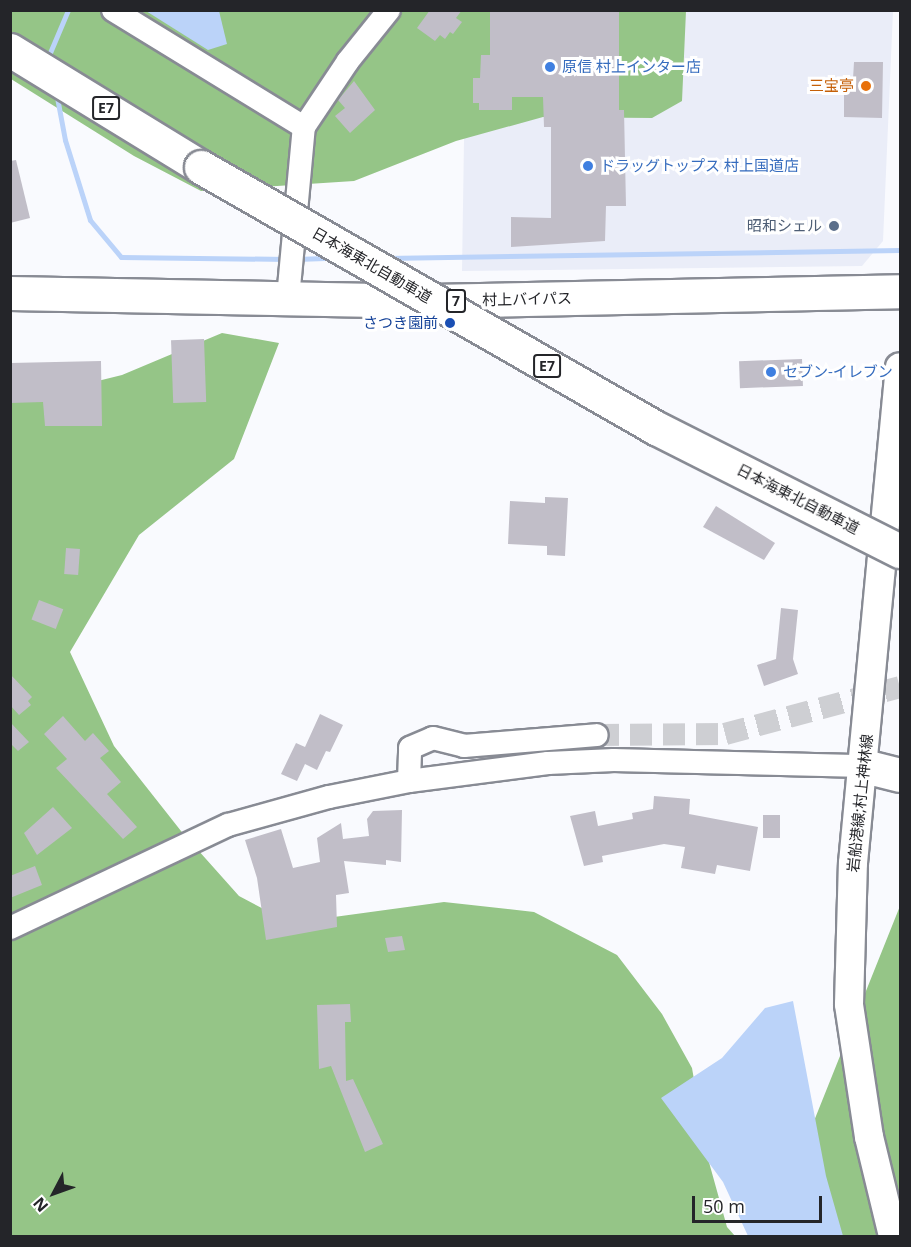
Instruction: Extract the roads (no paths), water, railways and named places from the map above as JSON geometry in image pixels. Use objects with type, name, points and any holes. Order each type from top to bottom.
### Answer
[{"type":"highway","name":"日本海東北自動車道","points":[[10,50],[201,167],[656,428],[900,551]]},
{"type":"highway","name":"村上バイパス","points":[[10,293],[430,301],[900,291]]},
{"type":"highway","points":[[864,766],[900,769]]},
{"type":"highway","points":[[864,766],[900,775]]},
{"type":"main road","name":"岩船港線;村上神林線","points":[[893,1236],[869,1137],[849,1004],[853,863],[864,766],[900,367]]},
{"type":"street","points":[[113,10],[304,127]]},
{"type":"street","points":[[288,298],[304,127],[328,96],[348,61],[389,10]]},
{"type":"street","points":[[409,781],[410,748],[433,738],[464,746],[597,735]]},
{"type":"street","points":[[10,928],[228,825],[329,797],[409,781],[548,763],[614,760],[864,766]]},
{"type":"water","points":[[146,11],[219,11],[227,44],[208,50]]},
{"type":"water","points":[[793,1001],[826,1176],[843,1236],[748,1236],[723,1182],[661,1098],[722,1058],[765,1008]]},
{"type":"waterway","points":[[51,62],[49,55],[68,10]]},
{"type":"waterway","points":[[56,92],[65,140],[90,220],[121,257],[287,259]]},
{"type":"waterway","points":[[386,258],[900,250]]},
{"type":"waterway","points":[[296,259],[332,258]]},
{"type":"tunnel","points":[[597,735],[725,734],[900,687]]},
{"type":"place","name":"原信 村上インター店","points":[[550,67]]},
{"type":"place","name":"三宝亭","points":[[866,86]]},
{"type":"place","name":"ドラッグトップス 村上国道店","points":[[588,166]]},
{"type":"place","name":"昭和シェル","points":[[834,226]]},
{"type":"place","name":"さつき園前","points":[[450,323]]},
{"type":"place","name":"セブン-イレブン","points":[[771,372]]}]
